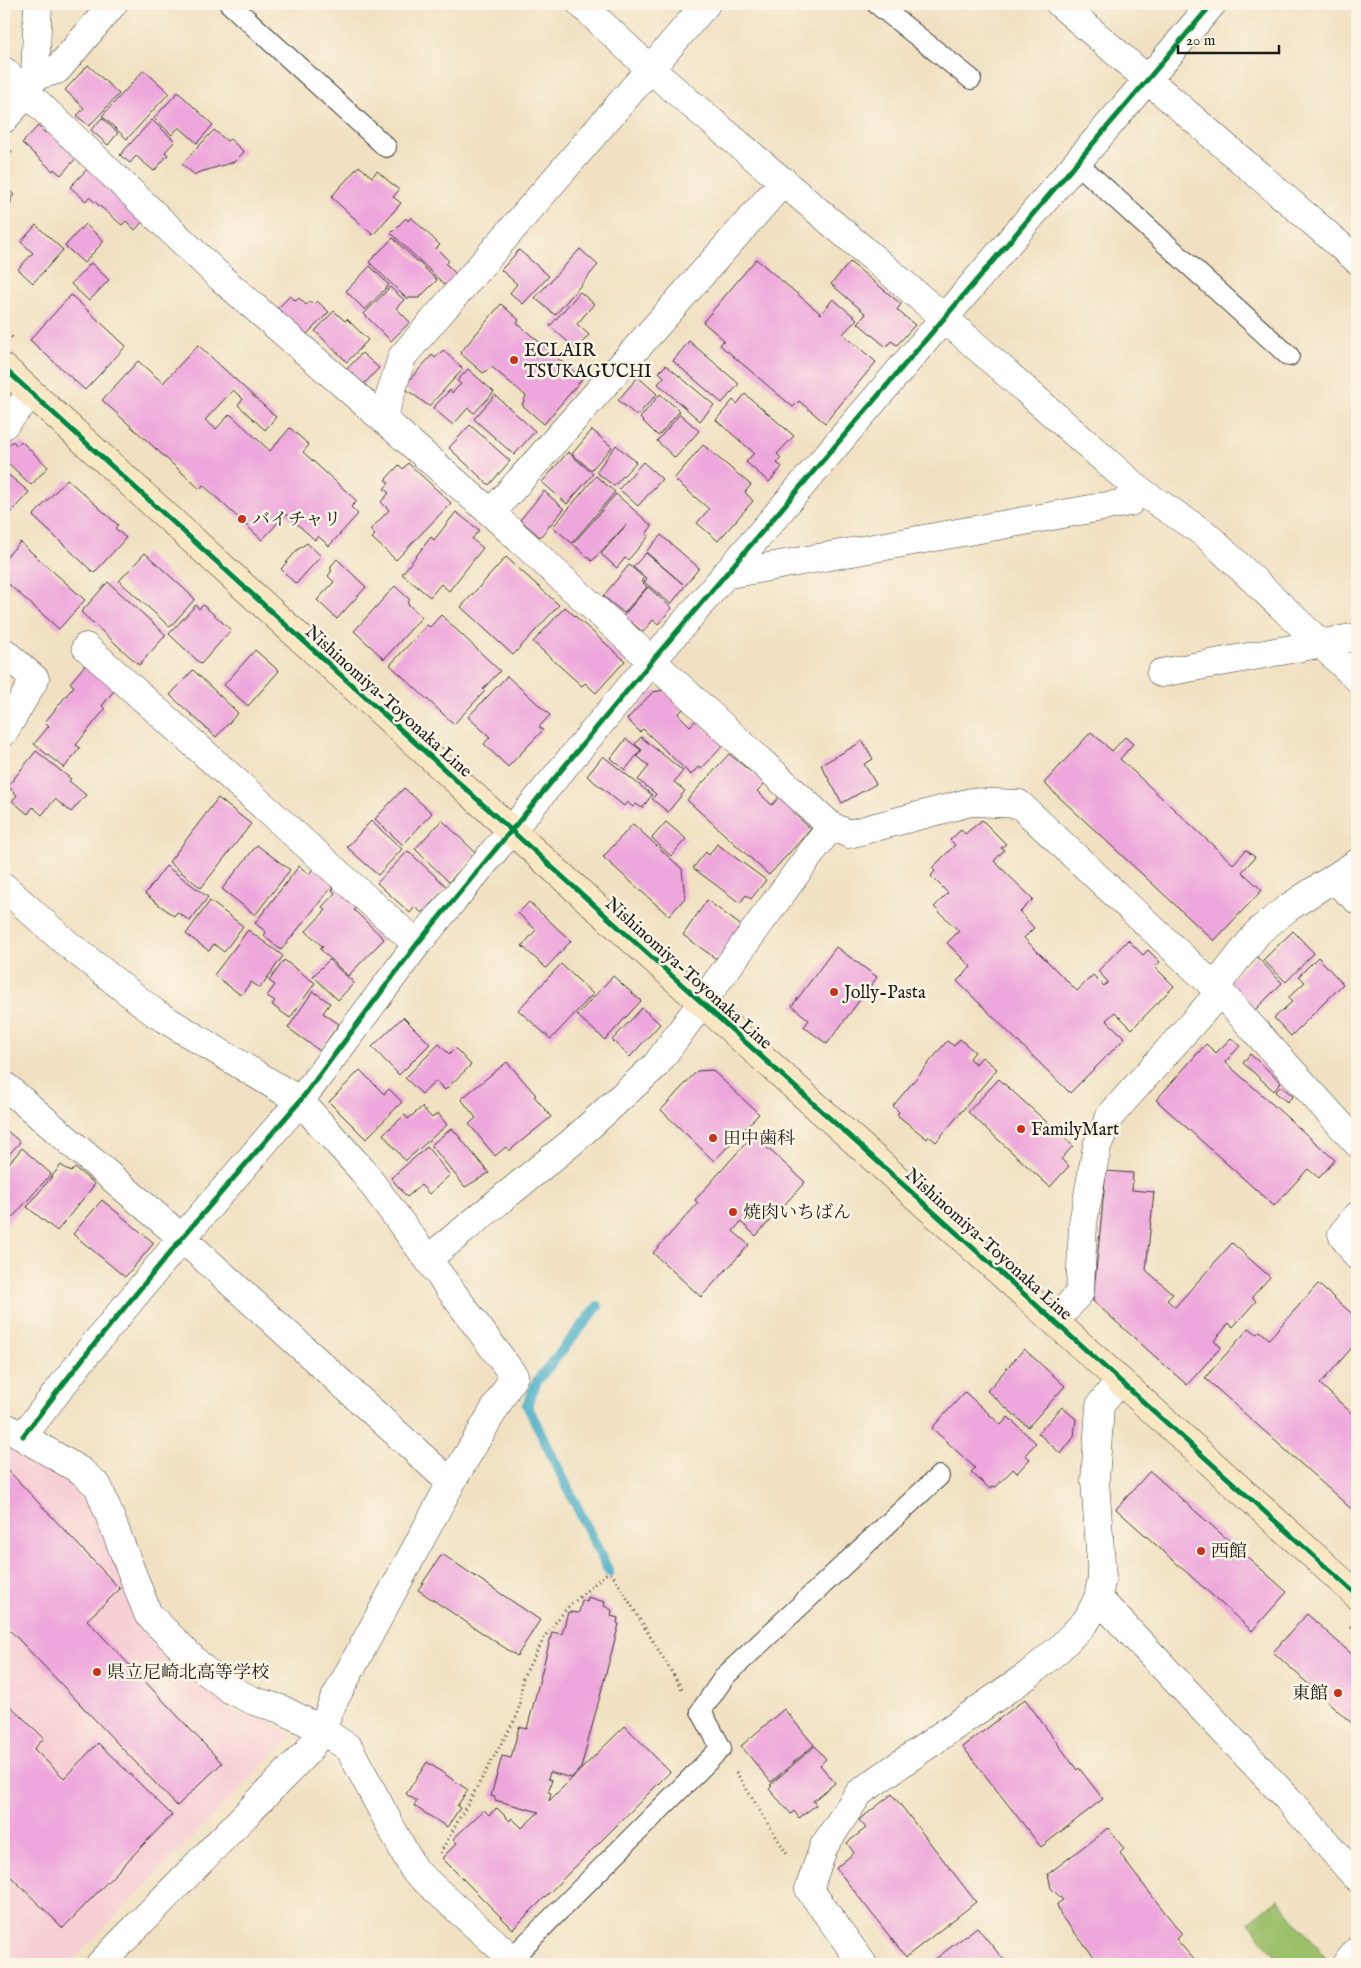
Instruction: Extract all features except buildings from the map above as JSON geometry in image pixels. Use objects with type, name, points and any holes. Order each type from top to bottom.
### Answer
[{"type":"main road","name":"Nishinomiya-Toyonaka Line","points":[[4,368],[702,1004],[1357,1595]]},
{"type":"street","points":[[31,84],[38,4]]},
{"type":"street","points":[[4,119],[31,84],[56,70],[113,4]]},
{"type":"street","points":[[581,4],[650,69],[943,317],[1139,490],[1205,534],[1357,678]]},
{"type":"street","points":[[383,418],[402,357],[706,4]]},
{"type":"street","points":[[1060,4],[1357,260]]},
{"type":"street","points":[[512,1962],[414,1870],[349,1748],[322,1730],[281,1709],[254,1701],[231,1690],[203,1669],[148,1614],[98,1486],[80,1471],[14,1431],[88,1352],[182,1238],[300,1101],[417,944],[650,662],[943,317],[1077,163],[1146,78],[1212,4]]},
{"type":"street","points":[[4,71],[31,84],[222,278],[491,513],[650,662],[831,826],[849,834],[971,802],[1019,804],[1217,990],[1357,1143]]},
{"type":"street","points":[[491,513],[784,181]]},
{"type":"street","points":[[4,425],[31,394]]},
{"type":"street","points":[[724,575],[1130,502],[1139,490]]},
{"type":"street","points":[[1161,673],[1357,637]]},
{"type":"street","points":[[86,646],[417,944]]},
{"type":"street","points":[[4,652],[35,679],[4,732]]},
{"type":"street","points":[[429,1258],[572,1142],[656,1065],[831,826]]},
{"type":"street","points":[[1055,1322],[1080,1292],[1083,1223],[1097,1146],[1110,1116],[1217,990],[1259,931],[1289,907],[1357,863]]},
{"type":"street","points":[[1333,879],[1357,900]]},
{"type":"street","points":[[4,887],[64,941],[155,1013],[300,1101],[362,1170],[429,1258],[514,1376],[451,1483],[333,1702],[322,1730],[308,1751],[100,1964]]},
{"type":"street","points":[[4,1085],[182,1238],[451,1483]]},
{"type":"street","points":[[1357,1216],[1342,1234],[1357,1256]]},
{"type":"street","points":[[863,1964],[809,1889],[824,1846],[859,1793],[974,1714],[1041,1665],[1079,1630],[1087,1620],[1098,1598],[1102,1576],[1095,1480],[1100,1405],[1120,1381]]},
{"type":"street","points":[[1098,1598],[1288,1798],[1357,1878]]},
{"type":"street","points":[[1346,1964],[1357,1951]]},
{"type":"lane","points":[[230,4],[386,147]]},
{"type":"lane","points":[[877,4],[971,79]]},
{"type":"lane","points":[[1077,163],[1290,356]]},
{"type":"lane","points":[[512,1962],[722,1748],[702,1711],[725,1676],[938,1476]]},
{"type":"path","points":[[424,1879],[518,1714],[523,1677],[547,1633],[568,1608],[606,1573],[613,1575],[691,1703],[702,1711]]},
{"type":"path","points":[[722,1748],[809,1889]]},
{"type":"shaded area","name":"県立尼崎北高等学校","points":[[4,1444],[58,1474],[93,1505],[134,1616],[148,1634],[231,1711],[272,1722],[291,1736],[69,1964],[4,1964]]},
{"type":"green space","points":[[1278,1899],[1329,1962],[1327,1964],[1283,1964],[1249,1922]]},
{"type":"waterway","points":[[598,1306],[537,1381],[527,1405],[609,1572]]},
{"type":"cycle path","points":[[23,1436],[88,1352],[182,1238],[300,1101],[417,944],[651,662],[1212,4]]},
{"type":"cycle path","points":[[4,368],[512,831],[1357,1595]]},
{"type":"place","name":"ECLAIR TSUKAGUCHI","points":[[514,360]]},
{"type":"place","name":"バイチャリ","points":[[242,519]]},
{"type":"place","name":"Jolly-Pasta","points":[[834,992]]},
{"type":"place","name":"FamilyMart","points":[[1021,1129]]},
{"type":"place","name":"田中歯科","points":[[713,1138]]},
{"type":"place","name":"焼肉いちばん","points":[[733,1212]]},
{"type":"place","name":"西館","points":[[1201,1551]]},
{"type":"place","name":"県立尼崎北高等学校","points":[[97,1672]]},
{"type":"place","name":"東館","points":[[1338,1693]]}]
